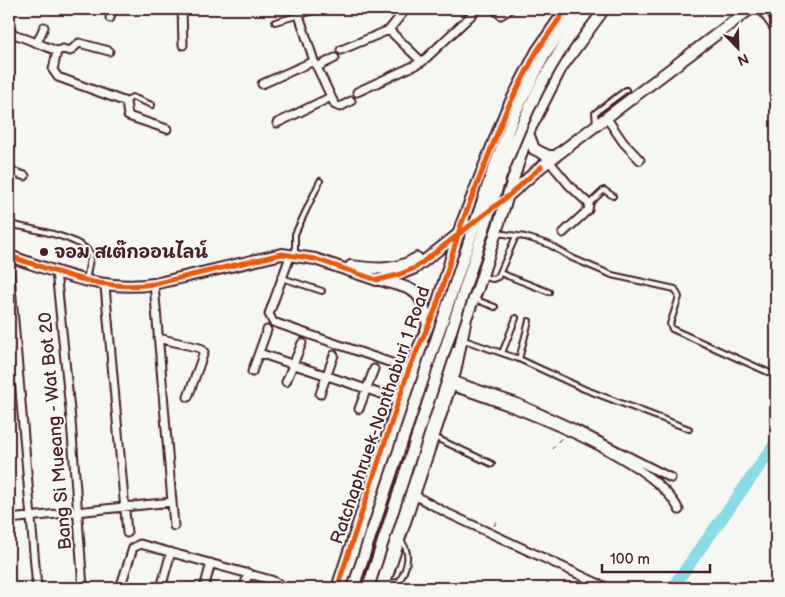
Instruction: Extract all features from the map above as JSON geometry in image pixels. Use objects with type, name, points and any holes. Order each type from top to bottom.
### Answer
[{"type":"street","points":[[110,18],[112,9]]},
{"type":"street","points":[[182,9],[183,45]]},
{"type":"street","points":[[341,50],[389,30],[406,9]]},
{"type":"street","points":[[357,92],[422,62],[478,9]]},
{"type":"street","points":[[494,9],[501,15],[510,9]]},
{"type":"street","name":"Ratchaphruek-Nonthaburi 1 Road","points":[[337,588],[409,369],[436,308],[446,271],[486,161],[506,111],[537,51],[566,9]]},
{"type":"street","name":"Ratchaphruek-Nonthaburi 1 Road","points":[[353,588],[492,173],[514,115],[544,56],[577,9]]},
{"type":"street","points":[[368,588],[501,176],[523,118],[553,62],[590,9]]},
{"type":"street","points":[[375,588],[429,437],[466,318],[474,299],[528,134],[562,68],[604,9]]},
{"type":"street","points":[[377,280],[398,276],[415,268],[549,161],[750,9]]},
{"type":"street","points":[[298,12],[315,64],[331,97],[338,107],[351,101]]},
{"type":"street","points":[[37,42],[44,27]]},
{"type":"street","points":[[389,30],[422,62]]},
{"type":"street","points":[[9,32],[57,50],[70,51],[79,43],[109,51]]},
{"type":"street","points":[[57,50],[53,70],[58,77],[126,102],[128,116],[166,129]]},
{"type":"street","points":[[262,84],[335,58]]},
{"type":"street","points":[[277,123],[331,97]]},
{"type":"street","points":[[606,118],[623,142],[640,160]]},
{"type":"street","points":[[528,134],[534,149],[548,156],[549,161],[569,185],[589,204],[588,210],[563,233]]},
{"type":"street","points":[[486,161],[496,174],[506,175],[515,172]]},
{"type":"street","points":[[9,171],[25,176]]},
{"type":"street","points":[[333,264],[381,270],[394,268],[411,262],[463,228]]},
{"type":"street","points":[[463,228],[478,238],[480,277]]},
{"type":"street","points":[[293,254],[269,314],[273,322],[409,369]]},
{"type":"street","points":[[9,256],[105,286],[138,286],[154,284],[260,258],[293,254],[333,264],[377,280],[413,290],[419,294],[423,302],[428,327]]},
{"type":"street","points":[[432,255],[440,258],[446,271],[454,265],[464,262],[472,263],[480,277]]},
{"type":"street","points":[[9,262],[37,588]]},
{"type":"street","name":"Bang Si Mueang - Wat Bot 20","points":[[56,271],[83,588]]},
{"type":"street","points":[[154,284],[174,526]]},
{"type":"street","points":[[105,286],[128,533]]},
{"type":"street","points":[[345,588],[397,428],[425,350],[436,308]]},
{"type":"street","points":[[384,586],[414,495],[429,437],[451,383],[466,318]]},
{"type":"street","points":[[252,372],[267,330]]},
{"type":"street","points":[[158,338],[200,348],[204,352],[188,398]]},
{"type":"street","points":[[286,382],[302,344]]},
{"type":"street","points":[[259,353],[399,400]]},
{"type":"street","points":[[320,394],[334,355]]},
{"type":"street","points":[[359,409],[374,369]]},
{"type":"street","points":[[451,383],[567,431],[645,473],[668,494],[679,510]]},
{"type":"street","points":[[451,383],[518,403],[574,428],[671,478]]},
{"type":"street","points":[[414,495],[447,514],[608,588]]},
{"type":"street","points":[[9,519],[172,502]]},
{"type":"street","points":[[120,588],[136,545],[143,544],[272,580],[287,588]]},
{"type":"street","points":[[161,588],[171,552]]},
{"type":"street","points":[[204,588],[211,563]]},
{"type":"street","points":[[244,588],[248,573]]},
{"type":"lane","points":[[275,22],[298,12],[322,9]]},
{"type":"lane","points":[[759,9],[776,33]]},
{"type":"lane","points":[[596,125],[595,113],[626,90]]},
{"type":"lane","points":[[126,102],[132,97],[152,105]]},
{"type":"lane","points":[[293,254],[295,234],[320,181]]},
{"type":"lane","points":[[589,204],[604,190],[613,196]]},
{"type":"lane","points":[[9,224],[67,238],[88,249],[91,254],[86,280]]},
{"type":"lane","points":[[496,233],[548,244],[572,258],[612,275],[675,289],[679,297],[670,324],[672,329],[770,373]]},
{"type":"lane","points":[[480,277],[493,279],[500,273],[516,236]]},
{"type":"lane","points":[[500,273],[549,292]]},
{"type":"lane","points":[[282,278],[322,291]]},
{"type":"lane","points":[[474,299],[495,307]]},
{"type":"lane","points":[[502,353],[516,318]]},
{"type":"lane","points":[[519,359],[529,321]]},
{"type":"lane","points":[[462,340],[519,359],[584,389],[689,429]]},
{"type":"lane","points":[[429,437],[492,464]]},
{"type":"path","points":[[552,449],[567,431]]},
{"type":"path","points":[[491,533],[498,518]]},
{"type":"waterway","points":[[672,588],[776,443]]},
{"type":"cycle path","points":[[337,588],[409,369],[436,308],[461,225],[506,111],[537,51],[566,9]]},
{"type":"cycle path","points":[[9,256],[80,279],[116,285],[154,284],[282,254],[315,259],[377,280],[398,275],[415,268],[507,197],[541,167]]},
{"type":"place","name":"จอม สเต๊กออนไลน์","points":[[44,252]]}]
